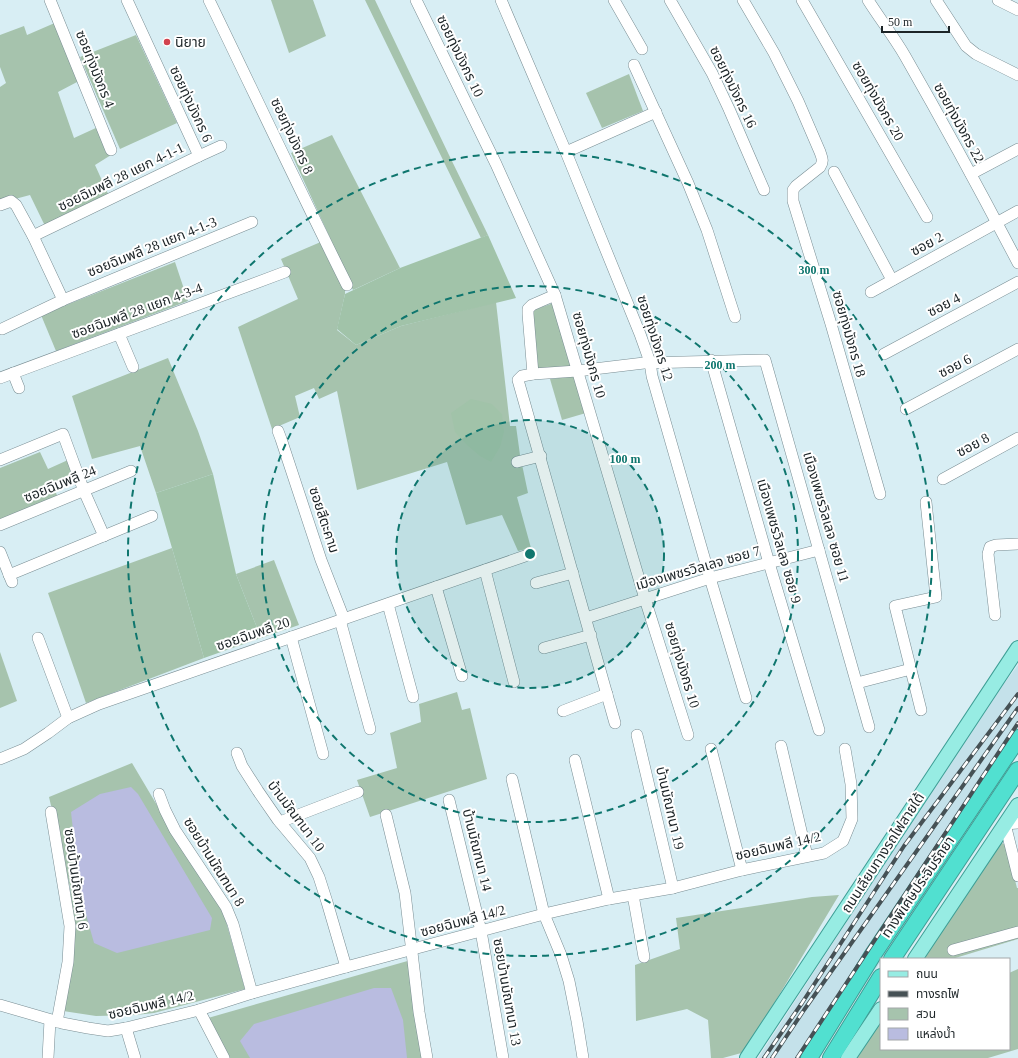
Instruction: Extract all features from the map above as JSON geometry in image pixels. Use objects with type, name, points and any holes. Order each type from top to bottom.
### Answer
[{"type":"highway","name":"ทางพิเศษประจิมรัถยา","points":[[809,1058],[872,956],[1018,738]]},
{"type":"highway","name":"ทางพิเศษประจิมรัถยา","points":[[893,958],[1018,770]]},
{"type":"highway","points":[[831,1058],[880,979]]},
{"type":"main road","name":"ถนนเลียบทางรถไฟสายใต้","points":[[747,1058],[1018,648]]},
{"type":"main road","points":[[916,958],[1011,824],[1018,804]]},
{"type":"main road","points":[[848,1058],[880,1010]]},
{"type":"street","name":"ซอยทุ่งมังกร 4","points":[[50,0],[111,150]]},
{"type":"street","name":"ซอยทุ่งมังกร 6","points":[[127,0],[199,156]]},
{"type":"street","name":"ซอยทุ่งมังกร 8","points":[[209,0],[312,214],[348,285]]},
{"type":"street","name":"ซอยทุ่งมังกร 10","points":[[416,0],[496,164],[555,295],[645,599],[688,735]]},
{"type":"street","name":"ซอยทุ่งมังกร 12","points":[[501,0],[566,152],[628,303],[650,362],[652,376],[746,698]]},
{"type":"street","points":[[614,0],[642,49]]},
{"type":"street","name":"ซอยทุ่งมังกร 16","points":[[670,0],[712,73],[764,190]]},
{"type":"street","name":"ซอยทุ่งมังกร 18","points":[[743,0],[774,53],[791,87],[823,160],[820,167],[793,190],[793,201],[831,324],[880,494]]},
{"type":"street","name":"ซอยทุ่งมังกร 20","points":[[802,0],[927,217]]},
{"type":"street","name":"ซอยทุ่งมังกร 22","points":[[868,0],[904,55],[971,174],[1018,263]]},
{"type":"street","points":[[936,0],[966,46],[976,54],[1018,74]]},
{"type":"street","points":[[998,0],[1018,10]]},
{"type":"street","points":[[634,64],[688,183],[707,230],[735,317]]},
{"type":"street","points":[[566,152],[656,112]]},
{"type":"street","name":"ซอยฉิมพลี 28 แยก 4-1-1","points":[[33,236],[221,146]]},
{"type":"street","points":[[971,174],[1018,148]]},
{"type":"street","points":[[834,172],[892,280]]},
{"type":"street","points":[[0,205],[11,201],[16,205],[33,236],[63,300]]},
{"type":"street","name":"ซอย 2","points":[[870,292],[1018,211]]},
{"type":"street","name":"ซอยฉิมพลี 28 แยก 4-1-3","points":[[2,329],[63,300],[252,222]]},
{"type":"street","name":"ซอยฉิมพลี 28 แยก 4-3-4","points":[[0,378],[285,272]]},
{"type":"street","name":"ซอย 4","points":[[884,354],[1018,282]]},
{"type":"street","points":[[533,374],[528,308],[555,295]]},
{"type":"street","points":[[119,334],[133,367]]},
{"type":"street","name":"ซอย 6","points":[[906,409],[1018,349]]},
{"type":"street","points":[[615,723],[574,573],[518,380],[522,376],[533,374],[577,371],[650,362],[711,360]]},
{"type":"street","name":"เมืองเพชรวิลเลจ ซอย 11","points":[[711,360],[765,360],[869,727]]},
{"type":"street","name":"เมืองเพชรวิลเลจ ซอย 9","points":[[711,360],[769,563],[819,730]]},
{"type":"street","points":[[13,373],[19,388]]},
{"type":"street","name":"ซอยสีตะคาม","points":[[278,430],[342,620],[370,729]]},
{"type":"street","points":[[0,460],[63,434],[84,491],[104,536]]},
{"type":"street","name":"ซอย 8","points":[[943,479],[1018,438]]},
{"type":"street","points":[[518,462],[540,456]]},
{"type":"street","name":"ซอยฉิมพลี 24","points":[[0,525],[131,471]]},
{"type":"street","points":[[921,710],[895,606],[936,597],[926,502]]},
{"type":"street","points":[[0,552],[11,579],[104,536],[152,516]]},
{"type":"street","points":[[995,615],[988,554],[990,547],[996,545],[1018,544]]},
{"type":"street","name":"เมืองเพชรวิลเลจ ซอย 7","points":[[586,618],[710,578],[819,550]]},
{"type":"street","name":"ซอยฉิมพลี 20","points":[[0,759],[24,748],[68,718],[98,704],[525,556]]},
{"type":"street","points":[[485,570],[514,682]]},
{"type":"street","points":[[536,583],[574,573]]},
{"type":"street","points":[[436,587],[462,676]]},
{"type":"street","points":[[388,604],[413,697]]},
{"type":"street","points":[[544,648],[591,635]]},
{"type":"street","points":[[291,637],[323,754]]},
{"type":"street","points":[[38,638],[68,718]]},
{"type":"street","points":[[857,683],[911,669]]},
{"type":"street","points":[[563,711],[607,694]]},
{"type":"street","name":"บ้านมัณฑนา 19","points":[[637,735],[673,888]]},
{"type":"street","points":[[781,746],[807,856]]},
{"type":"street","points":[[712,749],[742,870]]},
{"type":"street","name":"ซอยฉิมพลี 14/2","points":[[0,1005],[54,1021],[88,1028],[108,1031],[126,1028],[199,1010],[346,967],[544,914],[609,899],[673,888],[742,870],[824,853],[843,841],[852,819],[851,784],[845,749]]},
{"type":"street","name":"บ้านมัณฑนา 10","points":[[237,753],[242,766],[258,791],[280,822],[310,858],[328,902],[346,967]]},
{"type":"street","points":[[575,760],[609,899]]},
{"type":"street","points":[[512,779],[544,914],[561,955],[569,981],[583,1058]]},
{"type":"street","points":[[280,822],[358,792]]},
{"type":"street","name":"ซอยบ้านมัณฑนา 8","points":[[159,794],[175,830],[226,907],[233,924],[252,994]]},
{"type":"street","name":"บ้านมัณฑนา 14","points":[[449,800],[481,931]]},
{"type":"street","name":"ซอยบ้านมัณฑนา 6","points":[[48,1058],[54,1021],[68,962],[70,926],[51,812]]},
{"type":"street","points":[[386,815],[405,893],[419,1012],[427,1058]]},
{"type":"street","points":[[1011,824],[1017,870]]},
{"type":"street","points":[[632,895],[644,957]]},
{"type":"street","name":"ซอยบ้านมัณฑนา 13","points":[[481,931],[503,1058]]},
{"type":"street","points":[[953,950],[1018,932]]},
{"type":"street","points":[[199,1010],[224,1058]]},
{"type":"street","points":[[126,1028],[134,1058]]},
{"type":"shaded area","points":[[1018,665],[1018,752],[883,958],[880,958],[880,963],[817,1058],[758,1058],[988,705]]},
{"type":"green space","points":[[271,0],[313,0],[326,36],[289,53]]},
{"type":"green space","points":[[365,0],[375,0],[488,235],[481,238]]},
{"type":"green space","points":[[57,22],[79,81],[58,92],[74,138],[98,127],[111,155],[95,165],[109,196],[45,226],[30,195],[0,203],[0,87],[6,83],[0,67],[0,35],[24,26],[27,35]]},
{"type":"green space","points":[[136,35],[177,123],[120,149],[80,57]]},
{"type":"green space","points":[[629,74],[643,111],[602,128],[586,93]]},
{"type":"green space","points":[[332,135],[400,268],[353,290],[339,263],[345,287],[345,294],[337,330],[356,345],[401,326],[496,302],[510,426],[516,426],[528,493],[517,497],[531,548],[518,551],[502,515],[466,525],[447,462],[357,490],[337,391],[319,399],[314,388],[295,396],[300,417],[272,429],[238,327],[298,299],[281,259],[330,238],[291,153]]},
{"type":"green space","points":[[488,235],[516,298],[401,326],[356,345],[337,329],[345,294],[400,268]]},
{"type":"green space","points":[[175,262],[188,301],[56,351],[41,315]]},
{"type":"green space","points":[[553,303],[571,368],[537,370],[530,314],[534,310]]},
{"type":"green space","points":[[168,358],[198,431],[213,474],[156,493],[140,446],[92,459],[72,396]]},
{"type":"green space","points":[[576,376],[586,413],[562,420],[550,379]]},
{"type":"green space","points":[[471,399],[492,404],[502,414],[504,432],[500,447],[491,462],[480,456],[455,432],[451,413]]},
{"type":"green space","points":[[40,452],[48,469],[68,460],[72,476],[53,485],[58,498],[0,520],[0,468]]},
{"type":"green space","points":[[213,474],[236,574],[261,638],[204,658],[156,493]]},
{"type":"green space","points":[[172,548],[204,658],[86,703],[48,593]]},
{"type":"green space","points":[[274,560],[299,625],[261,638],[236,574]]},
{"type":"green space","points":[[0,652],[17,701],[0,708]]},
{"type":"green space","points":[[457,692],[462,710],[470,708],[487,779],[370,817],[357,780],[397,768],[390,733],[421,722],[419,704]]},
{"type":"green space","points":[[132,763],[223,911],[245,989],[154,1013],[96,1016],[63,1011],[72,906],[70,887],[49,797]]},
{"type":"green space","points":[[1000,842],[1006,845],[1018,888],[1018,939],[955,958],[923,958]]},
{"type":"green space","points":[[839,895],[745,1052],[723,1058],[711,1058],[708,1020],[687,1009],[636,1021],[635,965],[680,949],[676,918],[812,897]]},
{"type":"green space","points":[[411,960],[423,1058],[230,1058],[208,1018]]},
{"type":"green space","points":[[1018,969],[1018,1049],[988,1058],[857,1058],[880,1020],[880,1050],[1010,1050],[1010,973]]},
{"type":"water","points":[[131,787],[138,794],[212,918],[210,930],[117,953],[94,943],[80,893],[71,812],[100,794]]},
{"type":"water","points":[[374,988],[391,988],[403,1020],[407,1058],[250,1058],[240,1041],[254,1024]]},
{"type":"railway","points":[[764,1058],[802,1003],[904,846],[1018,694]]},
{"type":"railway","points":[[772,1058],[804,1010],[1018,708]]},
{"type":"railway","points":[[797,1058],[1018,723]]},
{"type":"place","name":"นิยาย","points":[[167,42]]}]
